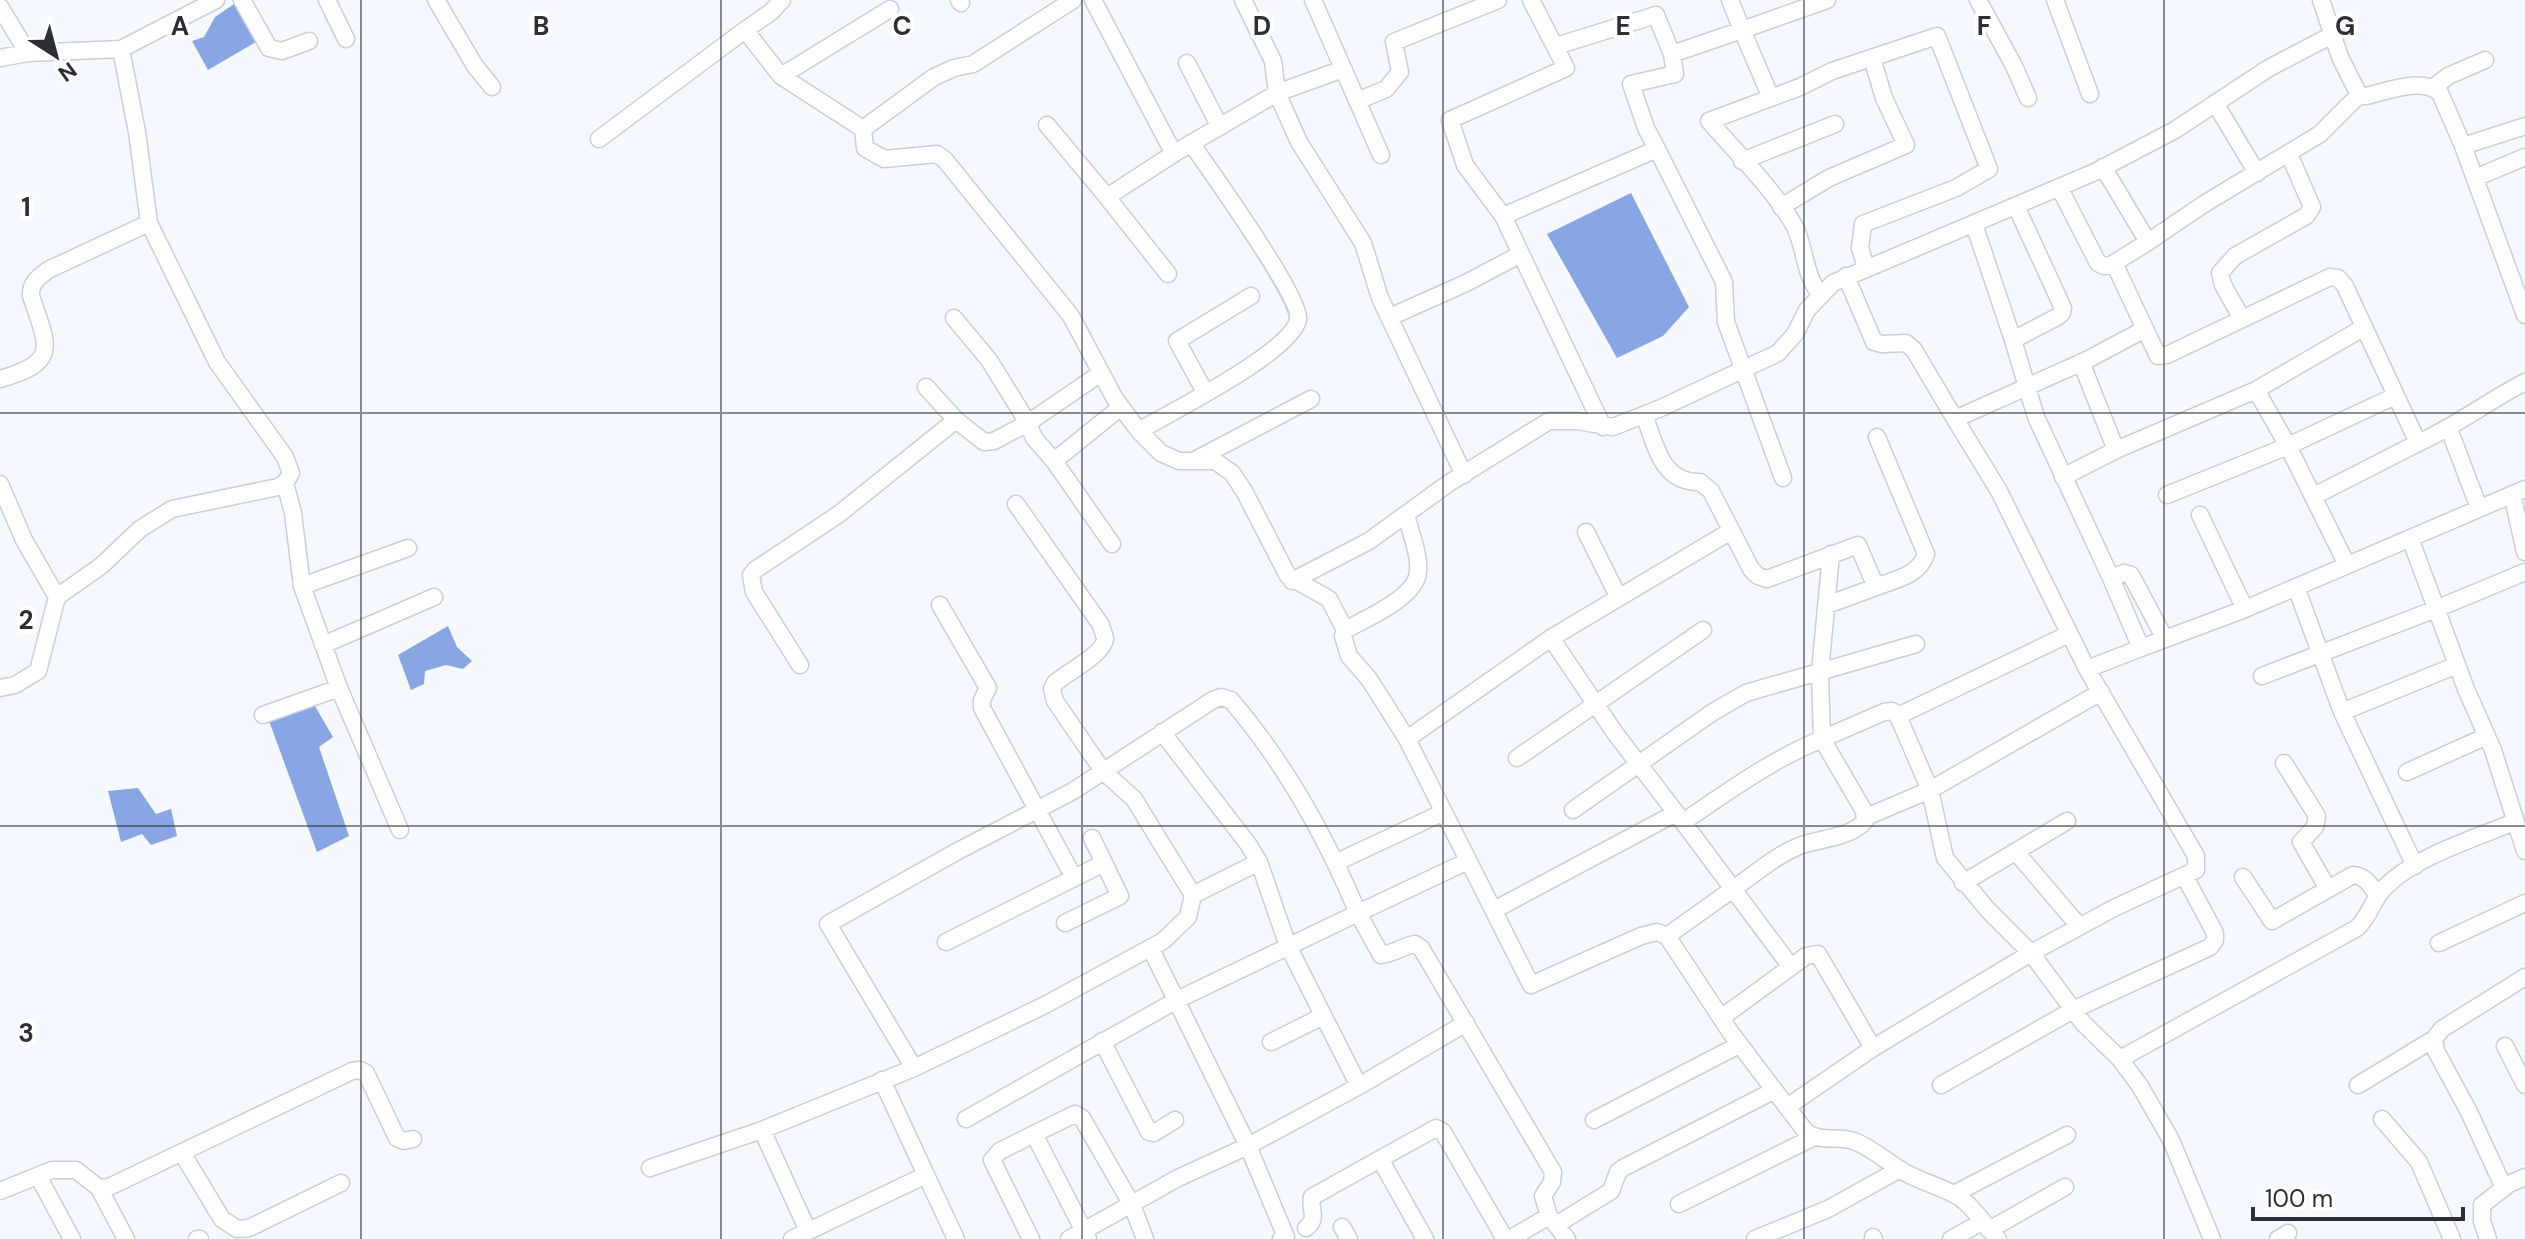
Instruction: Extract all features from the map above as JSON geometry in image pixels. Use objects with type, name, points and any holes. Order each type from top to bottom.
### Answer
[{"type":"street","points":[[0,58],[28,53],[121,49],[216,0]]},
{"type":"street","points":[[242,0],[269,48],[282,51],[309,41]]},
{"type":"street","points":[[327,0],[346,39]]},
{"type":"street","points":[[436,0],[475,66],[492,87]]},
{"type":"street","points":[[599,139],[771,12],[782,0]]},
{"type":"street","points":[[863,129],[934,77],[973,64],[1073,0]]},
{"type":"street","points":[[1093,0],[1174,154]]},
{"type":"street","points":[[1243,0],[1273,61],[1277,93],[1299,142],[1363,243],[1380,298],[1464,475]]},
{"type":"street","points":[[1531,0],[1566,68],[1450,120],[1465,165],[1503,216],[1603,427]]},
{"type":"street","points":[[1730,0],[1771,98]]},
{"type":"street","points":[[1672,54],[1827,0]]},
{"type":"street","points":[[1978,0],[2028,98]]},
{"type":"street","points":[[2055,0],[2090,94]]},
{"type":"street","points":[[2321,0],[2332,35],[2359,95],[2424,85],[2434,87],[2446,104],[2525,315]]},
{"type":"street","points":[[1315,1],[1381,155]]},
{"type":"street","points":[[1357,101],[1386,89],[1400,72],[1394,42],[1490,1]]},
{"type":"street","points":[[0,7],[28,53]]},
{"type":"street","points":[[781,76],[890,9]]},
{"type":"street","points":[[1556,46],[1656,15],[1672,54],[1675,74],[1631,84],[1646,128],[1724,282],[1726,322],[1783,478]]},
{"type":"street","points":[[745,30],[781,76],[863,129]]},
{"type":"street","points":[[1292,581],[1369,541],[1549,421],[1577,421],[1613,427],[1778,353],[1795,334],[1807,310],[1833,283],[2103,167],[2175,130],[2269,68],[2332,35]]},
{"type":"street","points":[[1821,295],[1811,281],[1800,238],[1781,207],[1709,121],[1832,71],[1937,36],[1989,169],[1956,188],[1863,224],[1860,248],[1866,267]]},
{"type":"street","points":[[0,688],[15,685],[38,671],[57,597],[101,566],[140,529],[172,509],[261,491],[285,483],[291,473],[290,466],[217,362],[149,223],[137,132],[121,49]]},
{"type":"street","points":[[1781,207],[1829,178],[1906,145],[1884,98],[1872,58]]},
{"type":"street","points":[[2434,87],[2448,76],[2485,60]]},
{"type":"street","points":[[1187,63],[1220,127]]},
{"type":"street","points":[[1107,197],[1277,93],[1343,69]]},
{"type":"street","points":[[2059,187],[2098,263],[2104,266],[2114,263],[2320,134],[2359,95]]},
{"type":"street","points":[[2215,103],[2257,173]]},
{"type":"street","points":[[1742,161],[1835,124]]},
{"type":"street","points":[[1047,125],[1168,274]]},
{"type":"street","points":[[2463,146],[2525,126]]},
{"type":"street","points":[[863,129],[865,148],[884,159],[937,154],[945,160],[1071,316],[1121,407],[1139,431],[1161,453],[1179,461],[1215,461],[1232,473],[1292,581],[1329,599],[1345,630]]},
{"type":"street","points":[[1139,431],[1271,354],[1295,329],[1299,317],[1297,305],[1273,266],[1191,143]]},
{"type":"street","points":[[1503,216],[1657,149]]},
{"type":"street","points":[[2242,319],[2223,285],[2220,273],[2225,265],[2235,256],[2306,216],[2312,207],[2289,154]]},
{"type":"street","points":[[2475,178],[2525,157]]},
{"type":"street","points":[[2103,167],[2148,242]]},
{"type":"street","points":[[2013,340],[2057,317],[2063,308],[2016,206]]},
{"type":"street","points":[[0,379],[27,372],[44,356],[46,345],[31,296],[35,281],[48,270],[149,223]]},
{"type":"street","points":[[1974,224],[2025,386],[2141,648]]},
{"type":"street","points":[[1390,317],[1521,254]]},
{"type":"street","points":[[2114,263],[2158,356],[2167,355],[2330,277],[2338,278],[2345,286],[2418,443]]},
{"type":"street","points":[[1787,1107],[1873,1048],[2031,953],[2079,926],[2196,870],[2196,856],[2087,669],[1999,491],[1914,350],[1906,343],[1874,342],[1846,276]]},
{"type":"street","points":[[1205,392],[1177,341],[1251,296]]},
{"type":"street","points":[[954,318],[989,360],[1034,438],[1054,461],[1112,544]]},
{"type":"street","points":[[2063,477],[2116,450],[2256,390],[2363,328]]},
{"type":"street","points":[[1955,419],[2081,362],[2145,329]]},
{"type":"street","points":[[2081,362],[2116,450]]},
{"type":"street","points":[[926,387],[956,420],[984,442],[994,441],[1028,423],[1101,373]]},
{"type":"street","points":[[2314,496],[2449,429],[2497,396],[2525,382]]},
{"type":"street","points":[[2256,390],[2288,446],[2347,565]]},
{"type":"street","points":[[2167,495],[2288,446],[2395,396]]},
{"type":"street","points":[[1193,461],[1311,399]]},
{"type":"street","points":[[1054,461],[1121,407]]},
{"type":"street","points":[[1644,415],[1662,460],[1672,474],[1684,482],[1700,482],[1711,491],[1751,569],[1758,576],[1767,579],[1858,545],[1876,587]]},
{"type":"street","points":[[800,665],[754,592],[751,575],[839,514],[956,420]]},
{"type":"street","points":[[2449,429],[2479,508]]},
{"type":"street","points":[[1827,605],[1911,574],[1923,564],[1926,554],[1877,437]]},
{"type":"street","points":[[285,483],[293,513],[302,586],[339,688],[400,830]]},
{"type":"street","points":[[0,484],[24,540],[57,597]]},
{"type":"street","points":[[2087,669],[2245,609],[2518,491],[2525,552]]},
{"type":"street","points":[[650,1168],[762,1130],[914,1068],[1043,1006],[1151,949],[1179,928],[1188,917],[1193,895],[1134,799],[1103,771],[1055,701],[1052,689],[1066,674],[1097,654],[1105,638],[1101,625],[1016,504]]},
{"type":"street","points":[[1406,514],[1418,563],[1417,578],[1395,602],[1345,630],[1343,636],[1349,656],[1369,679],[1407,739],[1531,985],[1641,936],[1657,932],[1667,936],[1739,1045],[1806,1132],[1814,1137],[1850,1139],[1869,1147],[1900,1169],[1931,1186],[1954,1194],[1989,1230]]},
{"type":"street","points":[[2200,515],[2245,609]]},
{"type":"street","points":[[1407,739],[1551,638],[1731,531]]},
{"type":"street","points":[[1586,532],[1618,596]]},
{"type":"street","points":[[2410,538],[2487,736],[2525,851]]},
{"type":"street","points":[[302,586],[408,548]]},
{"type":"street","points":[[1831,554],[1820,672],[1822,739],[1866,817]]},
{"type":"street","points":[[2262,676],[2525,572]]},
{"type":"street","points":[[2111,578],[2124,573],[2131,575],[2165,639]]},
{"type":"street","points":[[2296,587],[2342,712],[2415,866]]},
{"type":"street","points":[[323,645],[434,597]]},
{"type":"street","points":[[940,605],[988,688],[982,708],[1073,876]]},
{"type":"street","points":[[1517,758],[1703,630]]},
{"type":"street","points":[[1898,716],[2069,634]]},
{"type":"street","points":[[1551,638],[1638,764],[1791,967]]},
{"type":"street","points":[[1573,810],[1713,712],[1746,693],[1916,644]]},
{"type":"street","points":[[2342,712],[2457,665]]},
{"type":"street","points":[[263,715],[339,688]]},
{"type":"street","points":[[1667,936],[1784,854],[1861,826],[1866,817],[1930,790],[2101,692]]},
{"type":"street","points":[[914,1068],[828,924],[1073,791],[1221,697],[1231,700],[1287,772],[1337,862],[1358,913],[1381,955],[1388,955],[1407,945],[1415,944],[1421,948],[1553,1172],[1552,1182],[1543,1196],[1553,1220],[1567,1239]]},
{"type":"street","points":[[1494,910],[1680,818],[1761,768],[1892,711],[1898,716],[1930,790],[1945,858],[1963,883],[2031,953],[2073,1010],[2100,1042],[2120,1059],[2140,1086],[2171,1140],[2212,1239]]},
{"type":"street","points":[[1162,732],[1259,862],[1288,946],[1359,1086]]},
{"type":"street","points":[[2407,772],[2487,736]]},
{"type":"street","points":[[2284,763],[2317,816],[2315,827],[2301,842],[2328,889]]},
{"type":"street","points":[[1337,862],[1444,812]]},
{"type":"street","points":[[1963,883],[2067,821]]},
{"type":"street","points":[[2120,1059],[2357,928],[2368,918],[2385,886],[2415,866],[2514,822]]},
{"type":"street","points":[[1065,923],[1119,898],[1120,893],[1092,838]]},
{"type":"street","points":[[2016,852],[2079,926]]},
{"type":"street","points":[[966,1119],[1177,1000],[1468,861]]},
{"type":"street","points":[[1193,895],[1259,862]]},
{"type":"street","points":[[946,942],[1104,863]]},
{"type":"street","points":[[2243,877],[2272,921],[2344,879],[2360,876],[2378,896]]},
{"type":"street","points":[[1941,1085],[2073,1010],[2210,947],[2215,933],[2185,877]]},
{"type":"street","points":[[2439,943],[2525,903]]},
{"type":"street","points":[[1151,949],[1248,1146],[1284,1238],[1308,1233],[1315,1215],[1312,1197],[1436,1128],[1443,1132],[1508,1239],[1611,1191],[1618,1172],[1623,1168],[1773,1091]]},
{"type":"street","points":[[1721,1018],[1806,956],[1818,954],[1873,1048]]},
{"type":"street","points":[[2358,1085],[2434,1039],[2442,1029],[2525,977]]},
{"type":"street","points":[[1271,1042],[1323,1016]]},
{"type":"street","points":[[1069,1239],[1086,1235],[1178,1178],[1248,1146],[1466,1023]]},
{"type":"street","points":[[2434,1039],[2436,1051],[2469,1112],[2504,1188]]},
{"type":"street","points":[[1102,1041],[1149,1132],[1154,1133],[1175,1120]]},
{"type":"street","points":[[1594,1120],[1739,1045]]},
{"type":"street","points":[[2505,1046],[2525,1085]]},
{"type":"street","points":[[99,1188],[109,1187],[352,1071],[366,1073],[397,1138],[404,1141],[413,1139]]},
{"type":"street","points":[[882,1080],[956,1239]]},
{"type":"street","points":[[1031,1239],[992,1160],[1000,1151],[1079,1115],[1132,1205],[1145,1239]]},
{"type":"street","points":[[2382,1119],[2419,1162],[2452,1239]]},
{"type":"street","points":[[762,1130],[808,1231]]},
{"type":"street","points":[[1034,1134],[1086,1235]]},
{"type":"street","points":[[1954,1194],[2067,1135]]},
{"type":"street","points":[[1679,1204],[1814,1137]]},
{"type":"street","points":[[182,1153],[222,1219],[237,1229],[249,1228],[341,1183]]},
{"type":"street","points":[[1380,1159],[1425,1239]]},
{"type":"street","points":[[1755,1239],[1828,1209],[1900,1169]]},
{"type":"street","points":[[0,1191],[52,1170],[76,1170],[99,1188],[126,1239]]},
{"type":"street","points":[[792,1239],[926,1175]]},
{"type":"street","points":[[38,1176],[72,1239]]},
{"type":"street","points":[[2488,1239],[2482,1221],[2482,1205],[2525,1177]]},
{"type":"street","points":[[1951,1239],[1989,1230],[2065,1187]]},
{"type":"water","points":[[234,4],[256,42],[208,70],[192,41],[204,37],[215,17]]},
{"type":"water","points":[[1631,193],[1689,307],[1663,336],[1617,358],[1547,234]]},
{"type":"water","points":[[448,626],[457,647],[472,661],[463,669],[446,665],[425,671],[424,684],[411,690],[398,655]]},
{"type":"water","points":[[312,701],[333,737],[319,747],[349,836],[317,852],[269,721]]},
{"type":"water","points":[[138,788],[156,814],[171,809],[177,836],[151,845],[142,834],[121,842],[108,791]]}]
